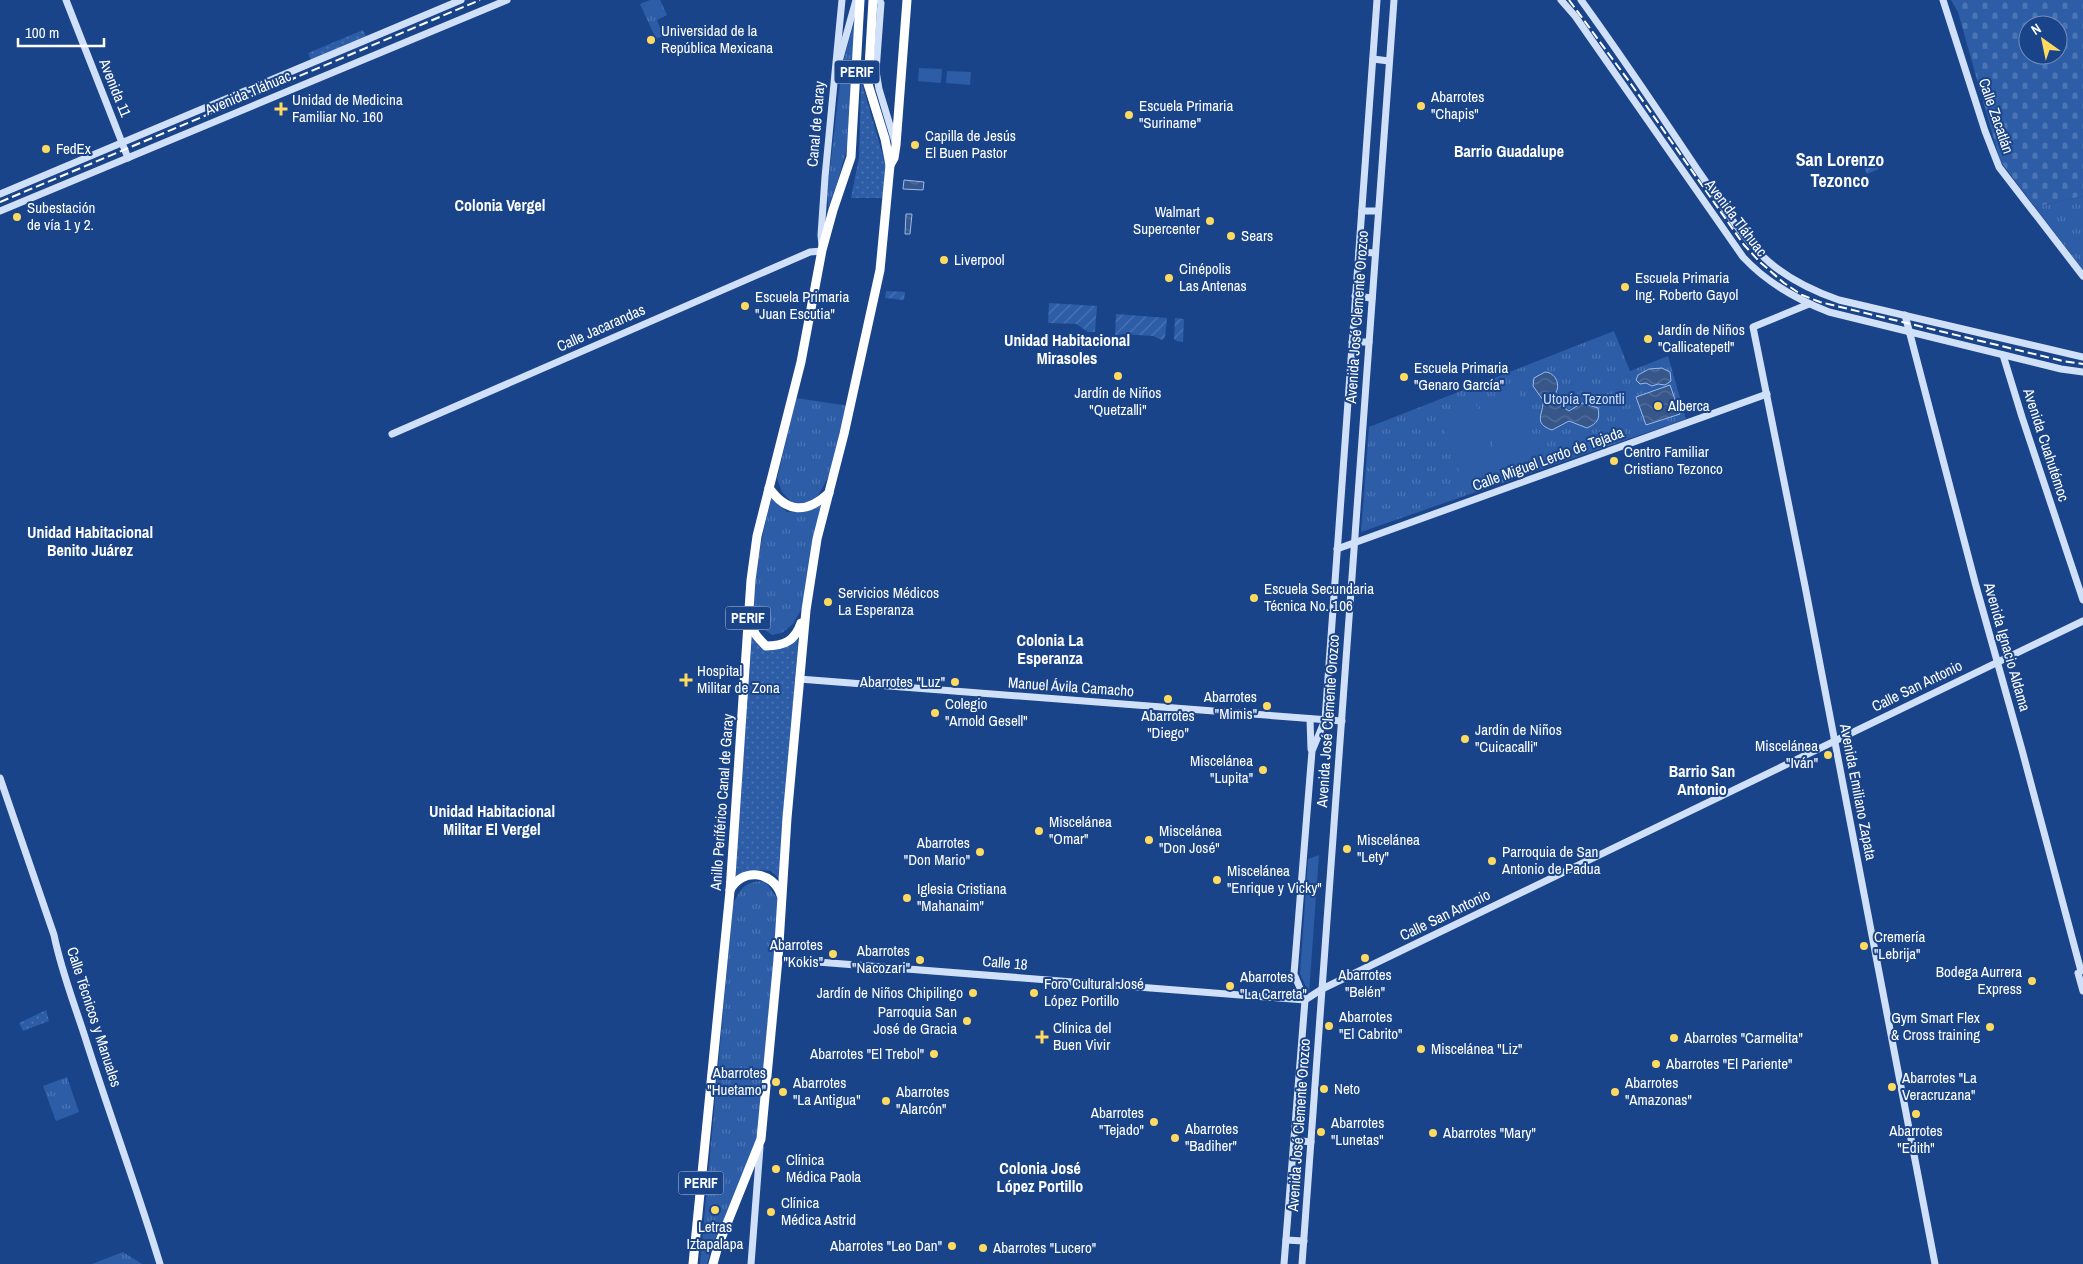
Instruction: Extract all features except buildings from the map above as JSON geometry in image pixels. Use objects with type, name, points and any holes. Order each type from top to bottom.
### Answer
[{"type":"highway","name":"Anillo Periférico Canal de Garay","points":[[693,1264],[730,891],[749,610],[757,536],[801,362],[822,250],[851,157],[860,0]]},
{"type":"highway","name":"PERIF","points":[[713,1264],[718,1246],[761,1140],[806,610],[817,539],[880,270],[890,166],[868,78],[873,0]]},
{"type":"highway","points":[[890,166],[894,158],[896,145],[907,0]]},
{"type":"highway","points":[[769,488],[777,499],[790,507],[805,508],[819,502],[829,493]]},
{"type":"highway","points":[[749,610],[752,628],[766,646],[780,646],[788,642],[798,632],[806,610]]},
{"type":"highway","points":[[730,891],[734,883],[742,877],[751,874],[760,875],[769,878],[776,885],[780,893],[781,903]]},
{"type":"street","name":"Avenida 11","points":[[66,0],[128,158]]},
{"type":"street","name":"Avenida Tláhuac","points":[[0,194],[123,144],[461,0]]},
{"type":"street","name":"Avenida Tláhuac","points":[[0,211],[507,0]]},
{"type":"street","name":"Canal de Garay","points":[[822,250],[821,235],[832,87],[842,0]]},
{"type":"street","points":[[832,87],[856,0]]},
{"type":"street","points":[[879,0],[881,3],[876,63],[877,80],[896,145]]},
{"type":"street","name":"Avenida José Clemente Orozco","points":[[1284,1264],[1305,1000],[1294,974],[1312,751],[1325,720],[1377,0]]},
{"type":"street","name":"Avenida José Clemente Orozco","points":[[1302,1264],[1394,0]]},
{"type":"street","name":"Avenida Tláhuac","points":[[1561,0],[1575,16],[1750,264],[1786,291],[1809,304],[1829,312],[2003,355],[2083,372]]},
{"type":"street","name":"Avenida Tláhuac","points":[[1581,0],[1620,54],[1731,218],[1770,262],[1806,287],[1839,300],[2083,357]]},
{"type":"street","name":"Calle Zacatlán","points":[[1944,0],[1985,131],[1999,167],[2083,276]]},
{"type":"street","points":[[1373,59],[1389,61]]},
{"type":"street","points":[[1672,153],[1674,145],[1682,146]]},
{"type":"street","points":[[1362,211],[1378,211]]},
{"type":"street","name":"Calle Jacarandas","points":[[392,434],[810,252],[822,250]]},
{"type":"street","points":[[1359,252],[1375,253]]},
{"type":"street","points":[[1355,296],[1372,298]]},
{"type":"street","name":"Avenida Emiliano Zapata","points":[[1809,304],[1753,326],[1935,1264]]},
{"type":"street","name":"Avenida Ignacio Aldama","points":[[1905,315],[2080,972],[2083,991]]},
{"type":"street","points":[[1352,342],[1369,342]]},
{"type":"street","name":"Avenida Cuahutémoc","points":[[2003,355],[2083,600]]},
{"type":"street","name":"Calle Miguel Lerdo de Tejada","points":[[1337,549],[1767,394]]},
{"type":"street","name":"Calle San Antonio","points":[[1305,1000],[1322,989],[2083,621]]},
{"type":"street","name":"Manuel Ávila Camacho","points":[[799,680],[1342,721]]},
{"type":"street","points":[[1310,719],[1312,751]]},
{"type":"street","name":"Calle Técnicos y Manuales","points":[[0,778],[54,935],[61,965],[160,1264]]},
{"type":"street","name":"Calle 18","points":[[792,960],[1305,1000]]},
{"type":"street","name":"PERIF","points":[[751,1264],[761,1140]]},
{"type":"street","points":[[1294,1140],[1311,1142]]},
{"type":"street","points":[[1286,1240],[1304,1241]]},
{"type":"green space","points":[[650,0],[660,0],[667,15],[657,20],[663,36],[656,39],[640,4]]},
{"type":"green space","points":[[1951,0],[2083,0],[2083,196],[2035,207],[2000,161],[1958,12]]},
{"type":"green space","points":[[857,10],[848,144],[828,208],[827,193],[842,66]]},
{"type":"green space","points":[[363,30],[366,36],[311,60],[308,53]]},
{"type":"green space","points":[[919,68],[942,69],[941,83],[918,81]]},
{"type":"green space","points":[[947,71],[971,72],[970,85],[946,83]]},
{"type":"green space","points":[[861,80],[886,166],[885,198],[851,198],[859,157]]},
{"type":"green space","points":[[1876,162],[1879,169],[1867,174],[1864,167]]},
{"type":"green space","points":[[2083,196],[2083,270],[2035,207]]},
{"type":"green space","points":[[886,291],[905,292],[904,300],[885,298]]},
{"type":"green space","points":[[1049,303],[1097,306],[1095,332],[1088,332],[1076,324],[1048,323]]},
{"type":"green space","points":[[1116,314],[1167,318],[1165,337],[1162,340],[1153,336],[1123,334],[1115,336]]},
{"type":"green space","points":[[1175,318],[1184,319],[1183,342],[1174,339]]},
{"type":"green space","name":"Utopía Tezontli","points":[[1614,331],[1630,371],[1668,356],[1686,419],[1361,532],[1369,427]]},
{"type":"green space","points":[[1518,391],[1543,463],[1505,477],[1479,405]]},
{"type":"green space","points":[[796,398],[849,406],[836,462],[818,496],[804,504],[793,504],[782,492],[777,479]]},
{"type":"green space","points":[[1475,402],[1502,479],[1466,491],[1439,414]]},
{"type":"green space","points":[[772,495],[773,499],[787,512],[805,512],[822,505],[802,608],[793,624],[782,633],[772,635],[759,625],[755,615],[754,600],[758,562]]},
{"type":"green space","points":[[752,637],[767,648],[798,637],[783,882],[771,871],[760,870],[750,871],[742,875],[734,883]]},
{"type":"green space","points":[[1319,855],[1309,993],[1300,974],[1308,859]]},
{"type":"green space","points":[[765,881],[779,901],[763,1142],[712,1245],[707,1264],[700,1264],[733,904],[744,886]]},
{"type":"green space","points":[[46,1010],[49,1021],[23,1031],[19,1023]]},
{"type":"green space","points":[[67,1077],[79,1112],[56,1121],[43,1086]]},
{"type":"green space","points":[[123,1252],[142,1264],[92,1264]]},
{"type":"water","points":[[904,180],[924,182],[923,190],[903,189]]},
{"type":"water","points":[[906,214],[912,214],[910,234],[905,234]]},
{"type":"water","points":[[1662,368],[1670,372],[1671,381],[1665,385],[1658,384],[1652,386],[1646,383],[1640,384],[1636,380],[1638,375],[1649,369]]},
{"type":"water","points":[[1545,372],[1553,375],[1558,383],[1552,400],[1569,411],[1582,403],[1598,408],[1599,415],[1594,424],[1587,428],[1569,421],[1552,430],[1542,424],[1540,418],[1543,400],[1533,386],[1534,378]]},
{"type":"water","name":"Alberca","points":[[1670,385],[1680,414],[1646,425],[1636,397]]},
{"type":"railway","points":[[0,202],[480,0]]},
{"type":"railway","points":[[1569,0],[1631,84],[1744,245],[1784,283],[1802,295],[1820,302],[2063,361],[2083,364]]},
{"type":"place","name":"Universidad de la República Mexicana","points":[[651,40]]},
{"type":"place","name":"Abarrotes \"Chapis\"","points":[[1421,106]]},
{"type":"place","name":"Unidad de Medicina Familiar No. 160","points":[[281,109]]},
{"type":"place","name":"Escuela Primaria \"Suriname\"","points":[[1129,115]]},
{"type":"place","name":"Capilla de Jesús El Buen Pastor","points":[[915,145]]},
{"type":"place","name":"FedEx","points":[[46,149]]},
{"type":"place","name":"Subestación de vía 1 y 2.","points":[[17,217]]},
{"type":"place","name":"Walmart Supercenter","points":[[1210,221]]},
{"type":"place","name":"Sears","points":[[1231,236]]},
{"type":"place","name":"Liverpool","points":[[944,260]]},
{"type":"place","name":"Cinépolis Las Antenas","points":[[1169,278]]},
{"type":"place","name":"Escuela Primaria Ing. Roberto Gayol","points":[[1625,287]]},
{"type":"place","name":"Escuela Primaria \"Juan Escutia\"","points":[[745,306]]},
{"type":"place","name":"Jardín de Niños \"Callicatepetl\"","points":[[1648,339]]},
{"type":"place","name":"Jardín de Niños \"Quetzalli\"","points":[[1118,376]]},
{"type":"place","name":"Escuela Primaria \"Genaro García\"","points":[[1404,377]]},
{"type":"place","name":"Alberca","points":[[1658,406]]},
{"type":"place","name":"Centro Familiar Cristiano Tezonco","points":[[1614,461]]},
{"type":"place","name":"Escuela Secundaria Técnica No. 106","points":[[1254,598]]},
{"type":"place","name":"Servicios Médicos La Esperanza","points":[[828,602]]},
{"type":"place","name":"Hospital Militar de Zona","points":[[686,680]]},
{"type":"place","name":"Abarrotes \"Luz\"","points":[[955,682]]},
{"type":"place","name":"Abarrotes \"Diego\"","points":[[1168,699]]},
{"type":"place","name":"Abarrotes \"Mimis\"","points":[[1267,706]]},
{"type":"place","name":"Colegio \"Arnold Gesell\"","points":[[935,713]]},
{"type":"place","name":"Jardín de Niños \"Cuicacalli\"","points":[[1465,739]]},
{"type":"place","name":"Miscelánea \"Iván\"","points":[[1828,755]]},
{"type":"place","name":"Miscelánea \"Lupita\"","points":[[1263,770]]},
{"type":"place","name":"Miscelánea \"Omar\"","points":[[1039,831]]},
{"type":"place","name":"Miscelánea \"Don José\"","points":[[1149,840]]},
{"type":"place","name":"Miscelánea \"Lety\"","points":[[1347,849]]},
{"type":"place","name":"Abarrotes \"Don Mario\"","points":[[980,852]]},
{"type":"place","name":"Parroquia de San Antonio de Padua","points":[[1492,861]]},
{"type":"place","name":"Miscelánea \"Enrique y Vicky\"","points":[[1217,880]]},
{"type":"place","name":"Iglesia Cristiana \"Mahanaim\"","points":[[907,898]]},
{"type":"place","name":"Cremería \"Lebrija\"","points":[[1864,946]]},
{"type":"place","name":"Abarrotes \"Kokis\"","points":[[833,954]]},
{"type":"place","name":"Abarrotes \"Belén\"","points":[[1365,958]]},
{"type":"place","name":"Abarrotes \"Nacozari\"","points":[[920,960]]},
{"type":"place","name":"Bodega Aurrera Express","points":[[2032,981]]},
{"type":"place","name":"Abarrotes \"La Carreta\"","points":[[1230,986]]},
{"type":"place","name":"Jardín de Niños Chipilingo","points":[[973,993]]},
{"type":"place","name":"Foro Cultural José López Portillo","points":[[1034,993]]},
{"type":"place","name":"Parroquia San José de Gracia","points":[[967,1021]]},
{"type":"place","name":"Abarrotes \"El Cabrito\"","points":[[1329,1026]]},
{"type":"place","name":"Gym Smart Flex & Cross training","points":[[1990,1027]]},
{"type":"place","name":"Clínica del Buen Vivir","points":[[1042,1037]]},
{"type":"place","name":"Abarrotes \"Carmelita\"","points":[[1674,1038]]},
{"type":"place","name":"Miscelánea \"Liz\"","points":[[1421,1049]]},
{"type":"place","name":"Abarrotes \"El Trebol\"","points":[[934,1054]]},
{"type":"place","name":"Abarrotes \"El Pariente\"","points":[[1656,1064]]},
{"type":"place","name":"Abarrotes \"Huetamo\"","points":[[776,1082]]},
{"type":"place","name":"Abarrotes \"La Veracruzana\"","points":[[1892,1087]]},
{"type":"place","name":"Neto","points":[[1324,1089]]},
{"type":"place","name":"Abarrotes \"La Antigua\"","points":[[783,1092]]},
{"type":"place","name":"Abarrotes \"Amazonas\"","points":[[1615,1092]]},
{"type":"place","name":"Abarrotes \"Alarcón\"","points":[[886,1101]]},
{"type":"place","name":"Abarrotes \"Edith\"","points":[[1916,1114]]},
{"type":"place","name":"Abarrotes \"Tejado\"","points":[[1154,1122]]},
{"type":"place","name":"Abarrotes \"Lunetas\"","points":[[1321,1132]]},
{"type":"place","name":"Abarrotes \"Mary\"","points":[[1433,1133]]},
{"type":"place","name":"Abarrotes \"Badiher\"","points":[[1175,1138]]},
{"type":"place","name":"Clínica Médica Paola","points":[[776,1169]]},
{"type":"place","name":"Letras Iztapalapa","points":[[715,1210]]},
{"type":"place","name":"Clínica Médica Astrid","points":[[771,1212]]},
{"type":"place","name":"Abarrotes \"Leo Dan\"","points":[[952,1246]]},
{"type":"place","name":"Abarrotes \"Lucero\"","points":[[983,1248]]},
{"type":"district","name":"Barrio Guadalupe","points":[[1509,151]]},
{"type":"district","name":"San Lorenzo Tezonco","points":[[1840,170]]},
{"type":"district","name":"Colonia Vergel","points":[[500,205]]},
{"type":"district","name":"Unidad Habitacional Mirasoles","points":[[1067,349]]},
{"type":"district","name":"Unidad Habitacional Benito Juárez","points":[[90,541]]},
{"type":"district","name":"Colonia La Esperanza","points":[[1050,649]]},
{"type":"district","name":"Barrio San Antonio","points":[[1702,780]]},
{"type":"district","name":"Unidad Habitacional Militar El Vergel","points":[[492,820]]},
{"type":"district","name":"Colonia José López Portillo","points":[[1040,1177]]}]
